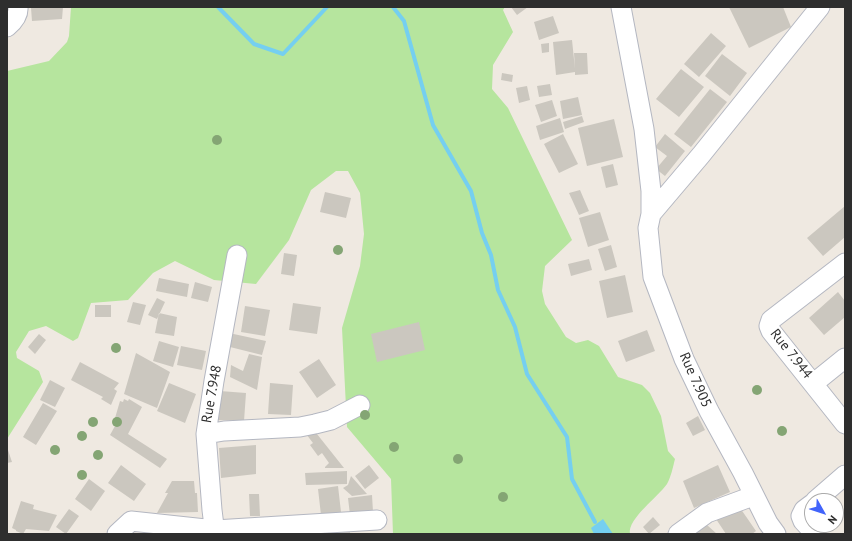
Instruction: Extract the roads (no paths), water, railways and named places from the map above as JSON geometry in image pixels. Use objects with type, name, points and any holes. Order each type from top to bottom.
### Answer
[{"type":"street","points":[[7,27],[13,22],[19,12],[18,7]]},
{"type":"street","name":"Rue 7.905","points":[[621,7],[644,129],[651,190],[651,214],[648,228],[653,277],[687,365],[709,411],[768,523],[776,534]]},
{"type":"street","points":[[651,214],[701,155],[820,7]]},
{"type":"street","name":"Rue 7.948","points":[[215,532],[206,434],[237,255]]},
{"type":"street","name":"Rue 7.944","points":[[845,263],[771,320],[769,326],[845,424]]},
{"type":"street","points":[[814,383],[845,358]]},
{"type":"street","points":[[206,434],[315,424],[331,420],[360,405]]},
{"type":"street","points":[[825,493],[845,476]]},
{"type":"street","points":[[678,534],[707,513],[754,496]]},
{"type":"street","points":[[804,510],[801,516],[804,522]]},
{"type":"street","points":[[117,534],[131,521],[215,532],[377,520]]},
{"type":"water","points":[[603,519],[613,534],[594,534],[591,528]]},
{"type":"waterway","points":[[218,7],[254,44],[283,54],[327,7]]},
{"type":"waterway","points":[[393,7],[404,21],[433,125],[471,191],[482,233],[491,255],[498,290],[515,327],[527,374],[567,437],[572,479],[595,522]]}]
